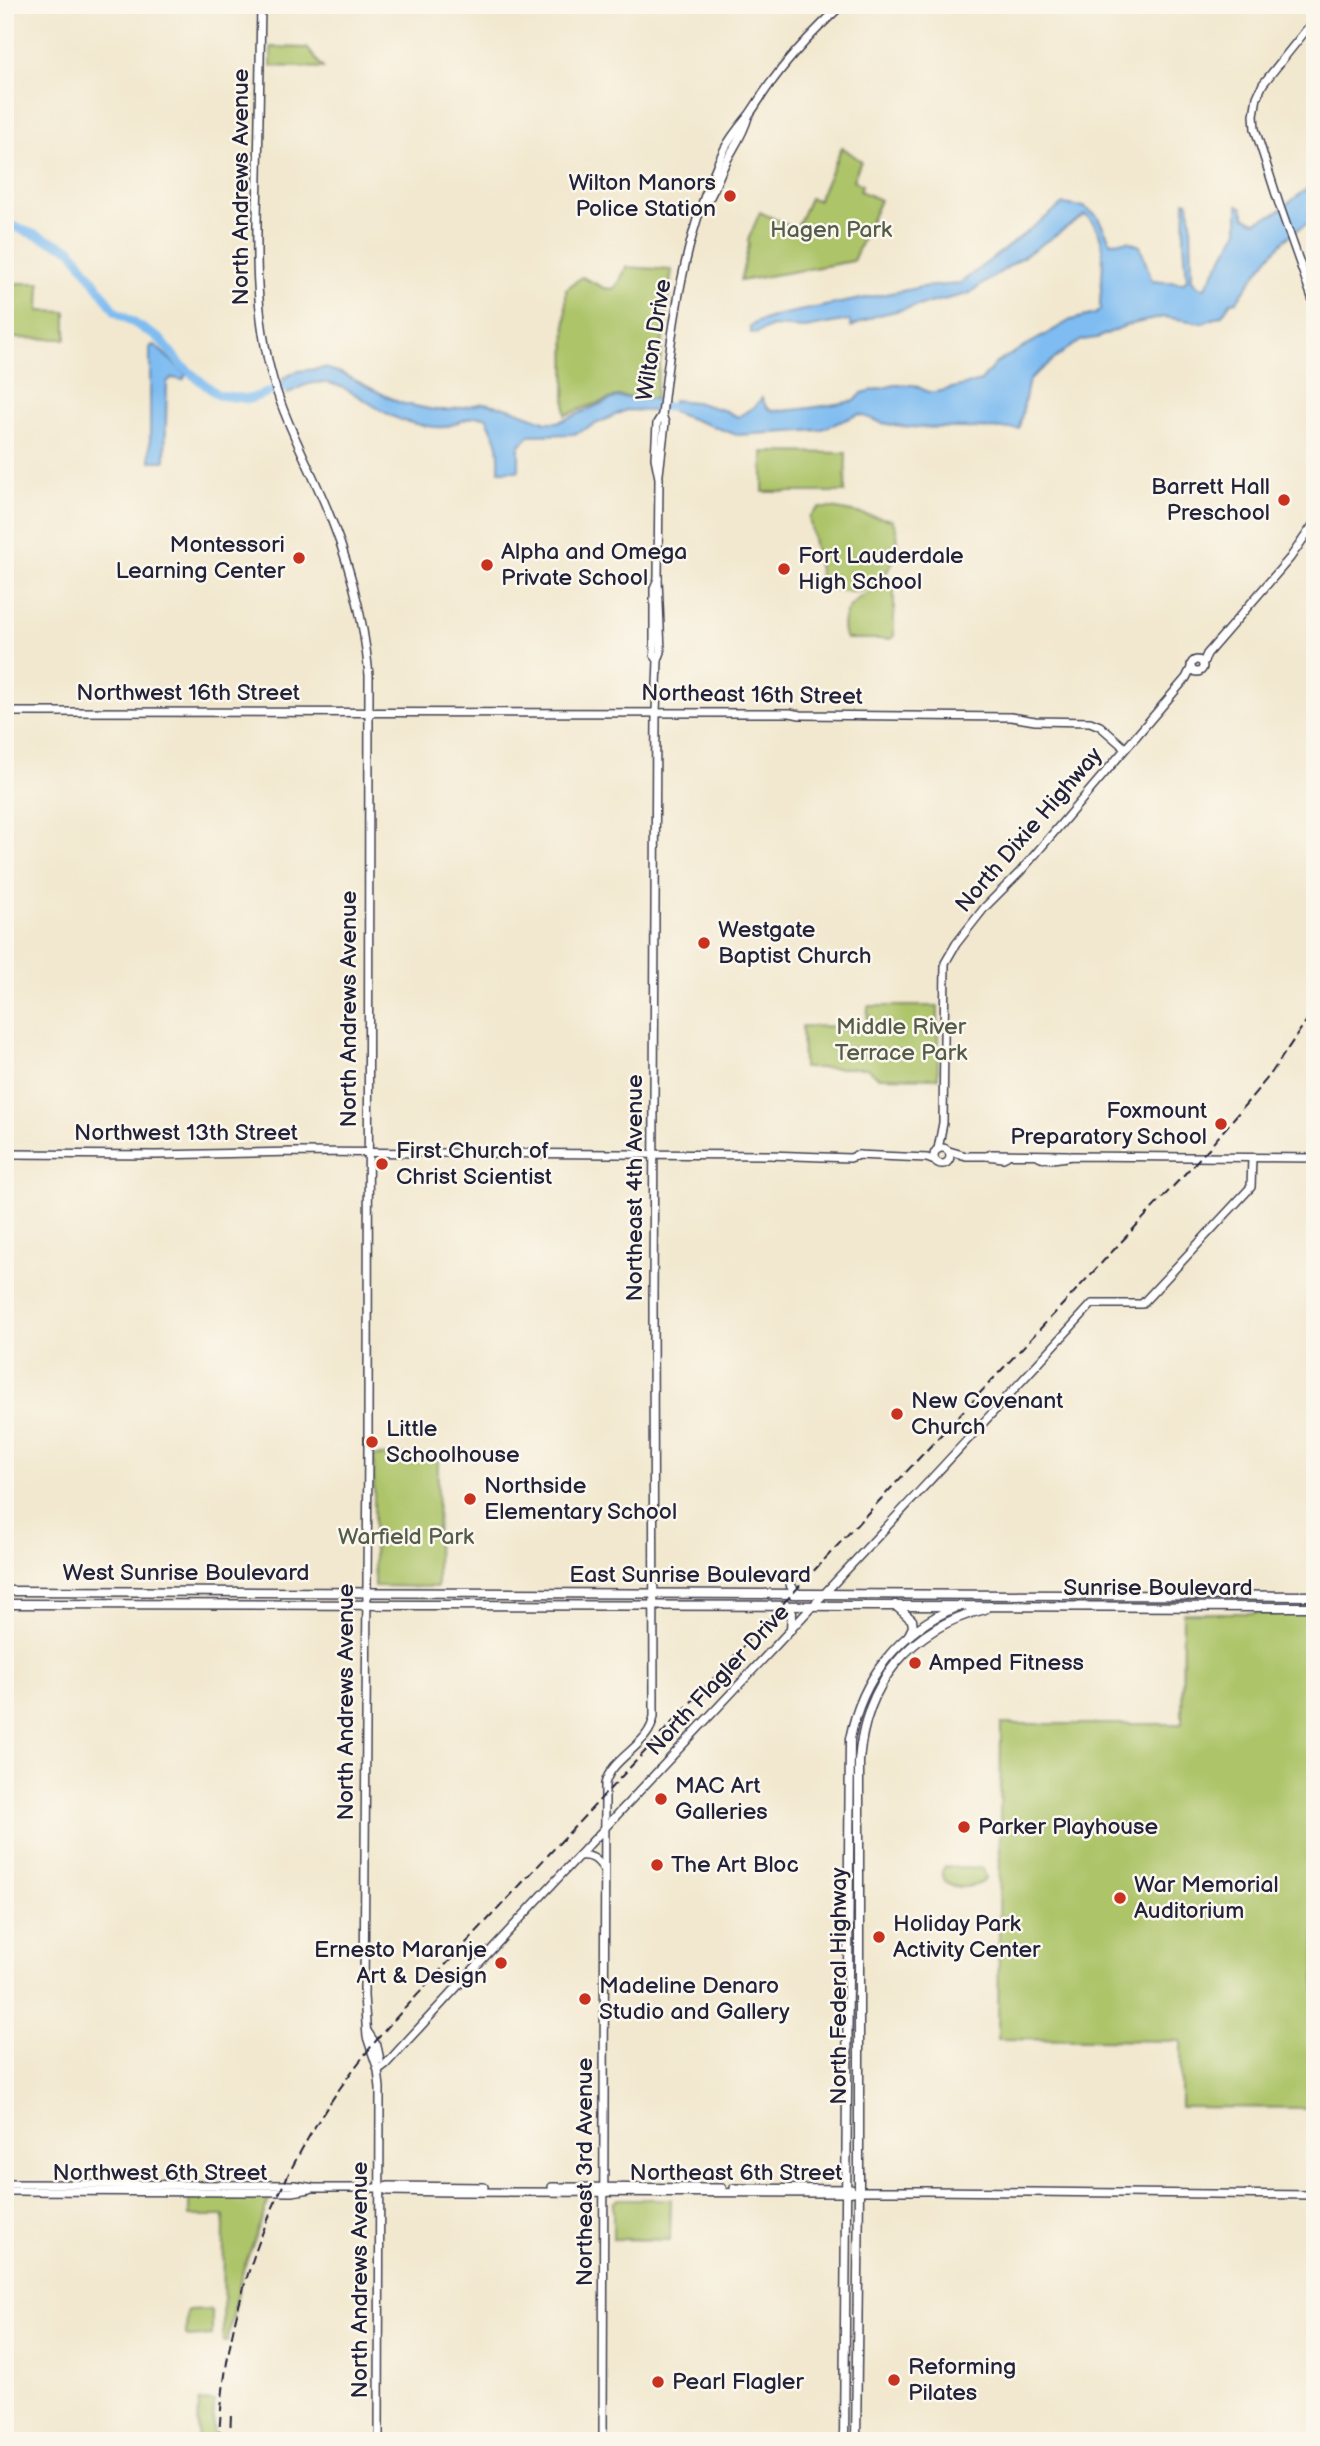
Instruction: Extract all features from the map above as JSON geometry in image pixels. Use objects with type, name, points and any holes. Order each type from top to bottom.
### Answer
[{"type":"main road","points":[[790,1578],[791,1586],[797,1594]]},
{"type":"main road","name":"West Sunrise Boulevard","points":[[5,1591],[366,1593]]},
{"type":"main road","points":[[6,1604],[12,1595],[21,1591]]},
{"type":"main road","points":[[204,1605],[221,1597],[222,1592]]},
{"type":"main road","name":"East Sunrise Boulevard","points":[[366,1593],[1014,1594]]},
{"type":"main road","points":[[491,1605],[504,1600],[509,1594]]},
{"type":"main road","points":[[509,1606],[510,1599],[524,1594]]},
{"type":"main road","points":[[758,1605],[775,1594]]},
{"type":"main road","points":[[961,1606],[1014,1594]]},
{"type":"main road","name":"Sunrise Boulevard","points":[[1014,1594],[1315,1596]]},
{"type":"main road","points":[[1107,1607],[1123,1595]]},
{"type":"main road","points":[[1179,1607],[1196,1595]]},
{"type":"main road","points":[[1302,1608],[1315,1602]]},
{"type":"main road","name":"West Sunrise Boulevard","points":[[6,1604],[366,1604]]},
{"type":"main road","name":"East Sunrise Boulevard","points":[[366,1604],[1002,1606]]},
{"type":"main road","points":[[786,1605],[792,1614],[791,1629]]},
{"type":"main road","points":[[895,1605],[912,1620],[913,1627],[909,1635]]},
{"type":"main road","name":"North Federal Highway","points":[[844,2441],[850,1739],[859,1704],[887,1657],[909,1635],[941,1614],[961,1606]]},
{"type":"main road","name":"Sunrise Boulevard","points":[[1002,1606],[1315,1607]]},
{"type":"main road","name":"North Federal Highway","points":[[856,2441],[859,1761],[867,1714],[877,1691],[891,1670],[920,1640],[959,1617],[1002,1606]]},
{"type":"main road","points":[[848,2025],[858,2044]]},
{"type":"main road","points":[[847,2044],[858,2059]]},
{"type":"main road","points":[[845,2334],[857,2351]]},
{"type":"main road","points":[[845,2351],[856,2365]]},
{"type":"street","name":"North Andrews Avenue","points":[[261,5],[257,280],[261,322],[279,398],[323,500],[354,582],[366,647],[370,712],[364,1996],[367,2031],[380,2072]]},
{"type":"street","name":"Wilton Drive","points":[[662,415],[681,279],[702,209],[725,148],[738,126],[788,61],[842,5]]},
{"type":"street","points":[[1315,19],[1264,84],[1254,109],[1255,130],[1315,306]]},
{"type":"street","name":"Wilton Drive","points":[[702,209],[709,202],[727,160],[745,129],[748,116]]},
{"type":"street","points":[[725,148],[727,160]]},
{"type":"street","name":"Northeast 4th Avenue","points":[[607,1777],[647,1734],[654,1716],[654,1154],[658,660],[654,655],[654,588],[658,579],[659,478],[655,457],[657,423],[662,415]]},
{"type":"street","name":"North Dixie Highway","points":[[942,1154],[945,962],[985,907],[1020,872],[1186,678],[1194,670],[1202,670],[1200,661],[1290,558],[1315,522]]},
{"type":"street","name":"Northwest 16th Street","points":[[5,712],[370,712]]},
{"type":"street","name":"Northeast 16th Street","points":[[370,712],[656,712],[1012,717],[1035,721],[1083,721],[1100,726],[1125,748]]},
{"type":"street","name":"Northwest 13th Street","points":[[5,1154],[654,1154],[816,1155],[850,1158],[859,1155],[890,1156],[893,1153],[966,1156],[1062,1154],[1315,1158]]},
{"type":"street","name":"North Flagler Drive","points":[[380,2072],[1092,1304],[1142,1304],[1251,1187],[1252,1158]]},
{"type":"street","name":"Northeast 3rd Avenue","points":[[603,2441],[604,1870],[607,1777]]},
{"type":"street","points":[[578,1856],[588,1855],[597,1859],[604,1870]]},
{"type":"street","name":"North Andrews Avenue","points":[[367,2031],[373,2037],[380,2058],[379,2441]]},
{"type":"street","name":"North Flagler Drive","points":[[380,2058],[399,2049]]},
{"type":"street","name":"Northwest 6th Street","points":[[5,2184],[299,2185],[314,2188],[380,2188]]},
{"type":"street","name":"Northwest 6th Street","points":[[5,2191],[295,2192],[314,2188]]},
{"type":"street","name":"Northeast 6th Street","points":[[380,2188],[1315,2195]]},
{"type":"green space","points":[[271,47],[307,48],[323,68],[271,66]]},
{"type":"green space","name":"Hagen Park","points":[[842,147],[861,161],[853,180],[862,185],[860,191],[880,200],[853,261],[740,281],[748,240],[760,212],[796,229],[810,198],[818,200]]},
{"type":"green space","points":[[5,255],[13,255],[13,283],[40,283],[39,311],[66,312],[66,339],[5,338]]},
{"type":"green space","points":[[626,267],[672,270],[655,399],[617,396],[565,415],[566,289],[582,277],[604,288],[613,289],[619,283]]},
{"type":"green space","points":[[763,452],[846,453],[845,492],[763,492]]},
{"type":"green space","points":[[819,508],[832,508],[892,520],[898,541],[896,552],[887,572],[870,587],[855,592],[822,587],[809,517]]},
{"type":"green space","points":[[894,588],[894,636],[890,639],[846,639],[844,618],[855,601],[873,591]]},
{"type":"green space","name":"Middle River Terrace Park","points":[[868,1006],[938,1006],[938,1078],[878,1077],[867,1068],[803,1068],[802,1026],[867,1027]]},
{"type":"green space","name":"Warfield Park","points":[[438,1455],[437,1587],[374,1586],[374,1456]]},
{"type":"green space","points":[[1183,1613],[1315,1613],[1315,2108],[1181,2107],[1181,2041],[998,2039],[1001,1724],[1182,1724]]},
{"type":"green space","points":[[945,1867],[983,1868],[986,1879],[972,1886],[950,1885],[943,1878],[942,1871]]},
{"type":"green space","points":[[189,2197],[270,2197],[243,2270],[227,2342],[223,2342],[224,2216],[189,2216]]},
{"type":"green space","points":[[618,2199],[671,2199],[670,2240],[613,2239],[613,2203]]},
{"type":"green space","points":[[209,2309],[212,2312],[212,2335],[186,2335],[187,2312]]},
{"type":"green space","points":[[199,2401],[214,2402],[213,2441],[198,2441]]},
{"type":"water","points":[[1308,188],[1315,188],[1315,221],[1303,226],[1281,243],[1237,301],[1231,302],[1222,315],[1203,323],[1164,317],[1127,325],[1097,338],[1082,340],[1032,377],[1028,384],[1019,429],[905,427],[882,423],[859,414],[820,430],[737,435],[672,412],[673,400],[695,402],[738,417],[762,398],[770,409],[788,411],[855,401],[862,393],[895,385],[914,385],[928,392],[936,392],[981,381],[996,363],[1071,320],[1095,314],[1100,310],[1102,246],[1094,224],[1085,215],[968,294],[875,316],[851,327],[849,320],[805,328],[772,326],[755,334],[751,333],[750,327],[779,315],[922,287],[959,284],[1063,204],[1084,207],[1097,216],[1111,242],[1128,241],[1140,246],[1152,281],[1183,283],[1187,279],[1184,242],[1185,201],[1188,202],[1192,280],[1199,287],[1205,288],[1238,231],[1238,205],[1242,207],[1245,217],[1255,222],[1276,213]]},
{"type":"water","points":[[155,345],[186,375],[183,380],[172,378],[167,382],[165,461],[150,461],[150,346]]},
{"type":"water","points":[[325,368],[341,373],[400,403],[434,410],[449,410],[484,403],[509,408],[546,422],[566,419],[617,397],[655,399],[653,411],[626,410],[574,434],[530,435],[519,446],[519,471],[499,471],[497,442],[486,417],[470,418],[444,427],[432,427],[395,418],[337,385],[322,382],[306,385],[288,394],[283,378],[298,371]]},
{"type":"waterway","points":[[5,223],[71,249],[116,312],[160,339],[182,366],[218,395],[249,399],[297,383]]},
{"type":"waterway","points":[[644,405],[682,408]]},
{"type":"railway","points":[[219,2441],[224,2383],[234,2326],[249,2270],[269,2216],[294,2164],[323,2114],[356,2066],[393,2021],[1209,1148],[1270,1075],[1315,1008]]},
{"type":"railway","points":[[230,2441],[231,2413]]},
{"type":"place","name":"Wilton Manors Police Station","points":[[730,196]]},
{"type":"place","name":"Barrett Hall Preschool","points":[[1284,500]]},
{"type":"place","name":"Montessori Learning Center","points":[[299,558]]},
{"type":"place","name":"Alpha and Omega Private School","points":[[487,565]]},
{"type":"place","name":"Fort Lauderdale High School","points":[[784,569]]},
{"type":"place","name":"Westgate Baptist Church","points":[[704,943]]},
{"type":"place","name":"Foxmount Preparatory School","points":[[1221,1124]]},
{"type":"place","name":"First Church of Christ Scientist","points":[[382,1164]]},
{"type":"place","name":"New Covenant Church","points":[[897,1414]]},
{"type":"place","name":"Little Schoolhouse","points":[[372,1442]]},
{"type":"place","name":"Northside Elementary School","points":[[470,1499]]},
{"type":"place","name":"Amped Fitness","points":[[915,1663]]},
{"type":"place","name":"MAC Art Galleries","points":[[661,1799]]},
{"type":"place","name":"Parker Playhouse","points":[[964,1827]]},
{"type":"place","name":"The Art Bloc","points":[[657,1865]]},
{"type":"place","name":"War Memorial Auditorium","points":[[1120,1898]]},
{"type":"place","name":"Holiday Park Activity Center","points":[[879,1937]]},
{"type":"place","name":"Ernesto Maranje Art & Design","points":[[501,1963]]},
{"type":"place","name":"Madeline Denaro Studio and Gallery","points":[[585,1999]]},
{"type":"place","name":"Reforming Pilates","points":[[894,2380]]},
{"type":"place","name":"Pearl Flagler","points":[[658,2382]]}]
